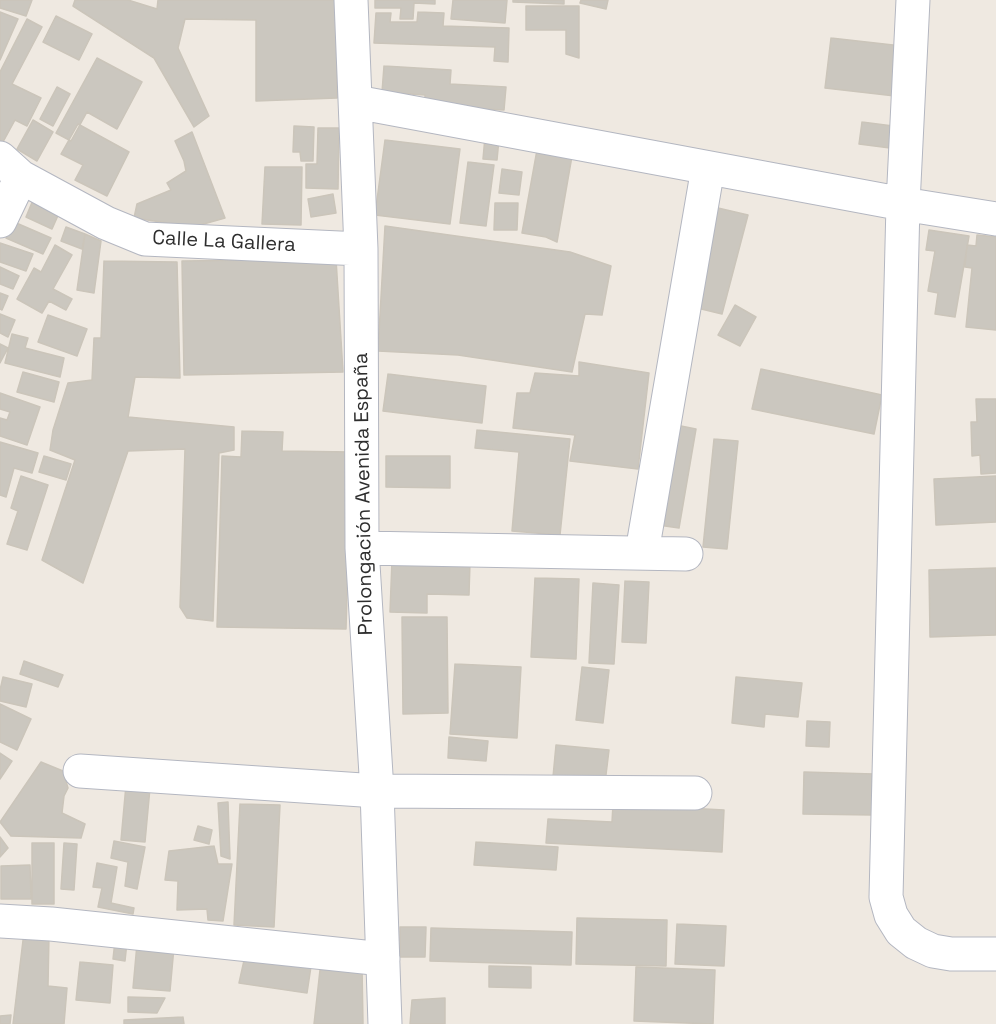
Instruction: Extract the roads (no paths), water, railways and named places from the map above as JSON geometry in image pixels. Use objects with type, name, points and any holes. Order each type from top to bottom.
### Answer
[{"type":"street","name":"Prolongación Avenida España","points":[[351,0],[361,249],[362,548],[377,791],[385,1024]]},
{"type":"street","points":[[913,0],[903,204],[886,897],[891,915],[901,931],[916,943],[933,951],[951,954],[996,954]]},
{"type":"street","points":[[356,102],[903,204],[996,219]]},
{"type":"street","points":[[0,221],[11,167]]},
{"type":"street","name":"Calle La Gallera","points":[[11,167],[106,222],[145,239],[361,249]]},
{"type":"street","points":[[642,552],[708,168]]},
{"type":"street","points":[[362,548],[686,554]]},
{"type":"street","points":[[80,771],[377,791],[694,793]]},
{"type":"street","points":[[0,921],[51,924],[383,958]]}]
